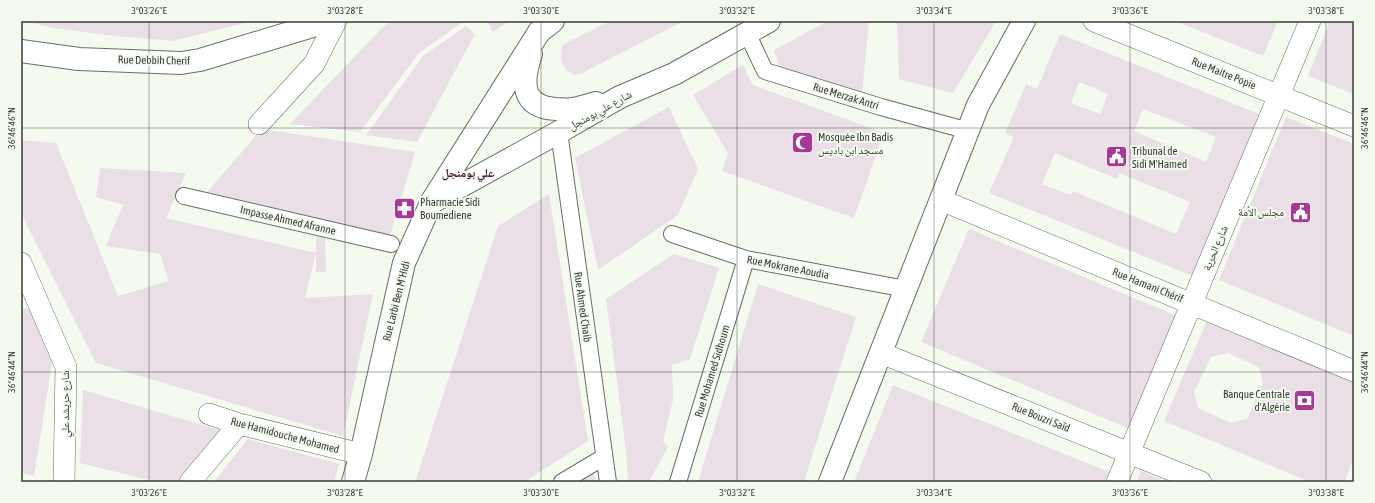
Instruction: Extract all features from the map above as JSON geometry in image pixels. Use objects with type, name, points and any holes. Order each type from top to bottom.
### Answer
[{"type":"main road","name":"Rue Debbih Cherif","points":[[21,51],[79,59],[181,63],[200,60],[329,21]]},
{"type":"main road","name":"شارع علي بومنجل","points":[[432,201],[620,97],[674,74],[769,21]]},
{"type":"main road","points":[[830,482],[978,105],[1024,21]]},
{"type":"main road","points":[[546,27],[526,69],[526,88],[528,95],[533,100],[540,106],[571,110],[620,97]]},
{"type":"main road","name":"Rue Larbi Ben M'Hidi","points":[[353,482],[361,454],[404,263],[432,201],[546,27]]},
{"type":"street","points":[[259,124],[314,64],[336,21]]},
{"type":"street","name":"Rue Maitre Popie","points":[[1094,21],[1354,126]]},
{"type":"street","name":"شارع الحرية","points":[[1117,482],[1310,21]]},
{"type":"street","name":"Rue Merzak Antri","points":[[747,33],[765,71],[881,107],[969,131]]},
{"type":"street","name":"Rue Ahmed Chaib","points":[[559,132],[608,482]]},
{"type":"street","name":"Impasse Ahmed Afranne","points":[[184,196],[391,244]]},
{"type":"street","name":"Rue Hamani Chérif","points":[[941,200],[1354,371]]},
{"type":"street","name":"Rue Mokrane Aoudia","points":[[672,234],[746,259],[906,289]]},
{"type":"street","name":"Rue Mohamed Sidhoum","points":[[678,482],[746,259]]},
{"type":"street","name":"شارع حريشد علي","points":[[21,263],[66,368],[64,482]]},
{"type":"street","name":"Rue Bouzri Saïd","points":[[881,353],[1200,482]]},
{"type":"street","name":"Rue Hamidouche Mohamed","points":[[209,414],[239,424],[361,454]]},
{"type":"street","points":[[190,482],[239,424]]},
{"type":"street","points":[[562,482],[604,457]]},
{"type":"building","points":[[24,21],[253,21],[173,41],[53,28]]},
{"type":"building","points":[[392,21],[464,21],[419,53],[360,132],[290,124],[382,28]]},
{"type":"building","points":[[487,21],[509,21],[493,32]]},
{"type":"building","points":[[611,21],[684,21],[580,74],[575,75],[566,70],[562,63],[561,57],[562,47],[564,44]]},
{"type":"building","points":[[828,21],[869,21],[862,95],[780,67],[774,50]]},
{"type":"building","points":[[897,21],[996,21],[953,93],[899,79]]},
{"type":"building","points":[[1175,21],[1278,21],[1263,56]]},
{"type":"building","points":[[1330,21],[1354,21],[1354,94],[1308,76]]},
{"type":"building","points":[[466,26],[475,34],[417,142],[366,135],[423,56]]},
{"type":"building","points":[[1060,34],[1262,115],[1195,277],[989,193],[1014,137],[1005,133],[1026,84],[1037,89]],"holes":[[[1079,82],[1108,94],[1100,114],[1071,103]],[[1143,109],[1216,137],[1206,162],[1134,131]],[[1055,153],[1117,179],[1119,173],[1190,202],[1176,234],[1073,191],[1071,195],[1042,184]]]},
{"type":"building","name":"Mosquée Ibn Badis مسجد ابن باديس","points":[[743,65],[753,85],[884,133],[854,218],[722,171],[728,153],[693,95]]},
{"type":"building","points":[[669,107],[698,169],[678,215],[598,270],[575,158]]},
{"type":"building","name":"مجلس الأمة","points":[[1286,117],[1354,144],[1354,336],[1219,280]]},
{"type":"building","points":[[262,129],[415,152],[389,239],[207,192]]},
{"type":"building","points":[[21,140],[56,143],[118,296],[169,281],[160,254],[106,246],[123,205],[96,197],[100,168],[186,173],[166,218],[316,253],[305,298],[373,294],[343,436],[96,363],[21,213]]},
{"type":"building","points":[[549,194],[588,441],[524,482],[415,482],[498,226]]},
{"type":"building","points":[[969,229],[1177,316],[1130,429],[921,342]]},
{"type":"building","points":[[316,237],[325,237],[326,272],[316,272]]},
{"type":"building","points":[[674,254],[719,268],[690,359],[672,365],[673,400],[663,441],[668,447],[649,482],[628,482],[626,451],[606,299]]},
{"type":"building","points":[[758,284],[856,317],[804,482],[698,482]]},
{"type":"building","points":[[21,308],[33,310],[53,357],[34,476],[21,473]]},
{"type":"building","name":"Banque Centrale d'Algérie","points":[[1209,316],[1354,379],[1354,458],[1344,482],[1310,482],[1164,421]],"holes":[[[1228,353],[1259,367],[1263,383],[1248,418],[1231,423],[1198,408],[1194,392],[1211,357]]]},
{"type":"building","points":[[893,385],[1109,472],[1105,482],[854,482]]},
{"type":"building","points":[[83,390],[223,431],[186,482],[157,482],[80,463]]},
{"type":"building","points":[[248,439],[339,464],[334,482],[214,482]]},
{"type":"building","points":[[593,471],[596,482],[575,482]]},
{"type":"building","points":[[1141,471],[1167,482],[1137,482]]},
{"type":"place","name":"Mosquée Ibn Badis مسجد ابن باديس","points":[[802,143]]},
{"type":"place","name":"Tribunal de Sidi M'Hamed","points":[[1117,157]]},
{"type":"place","name":"Pharmacie Sidi Boumediene","points":[[405,208]]},
{"type":"place","name":"مجلس الأمة","points":[[1300,212]]},
{"type":"place","name":"Banque Centrale d'Algérie","points":[[1305,400]]},
{"type":"district","name":"علي بومنجل","points":[[468,173]]}]
